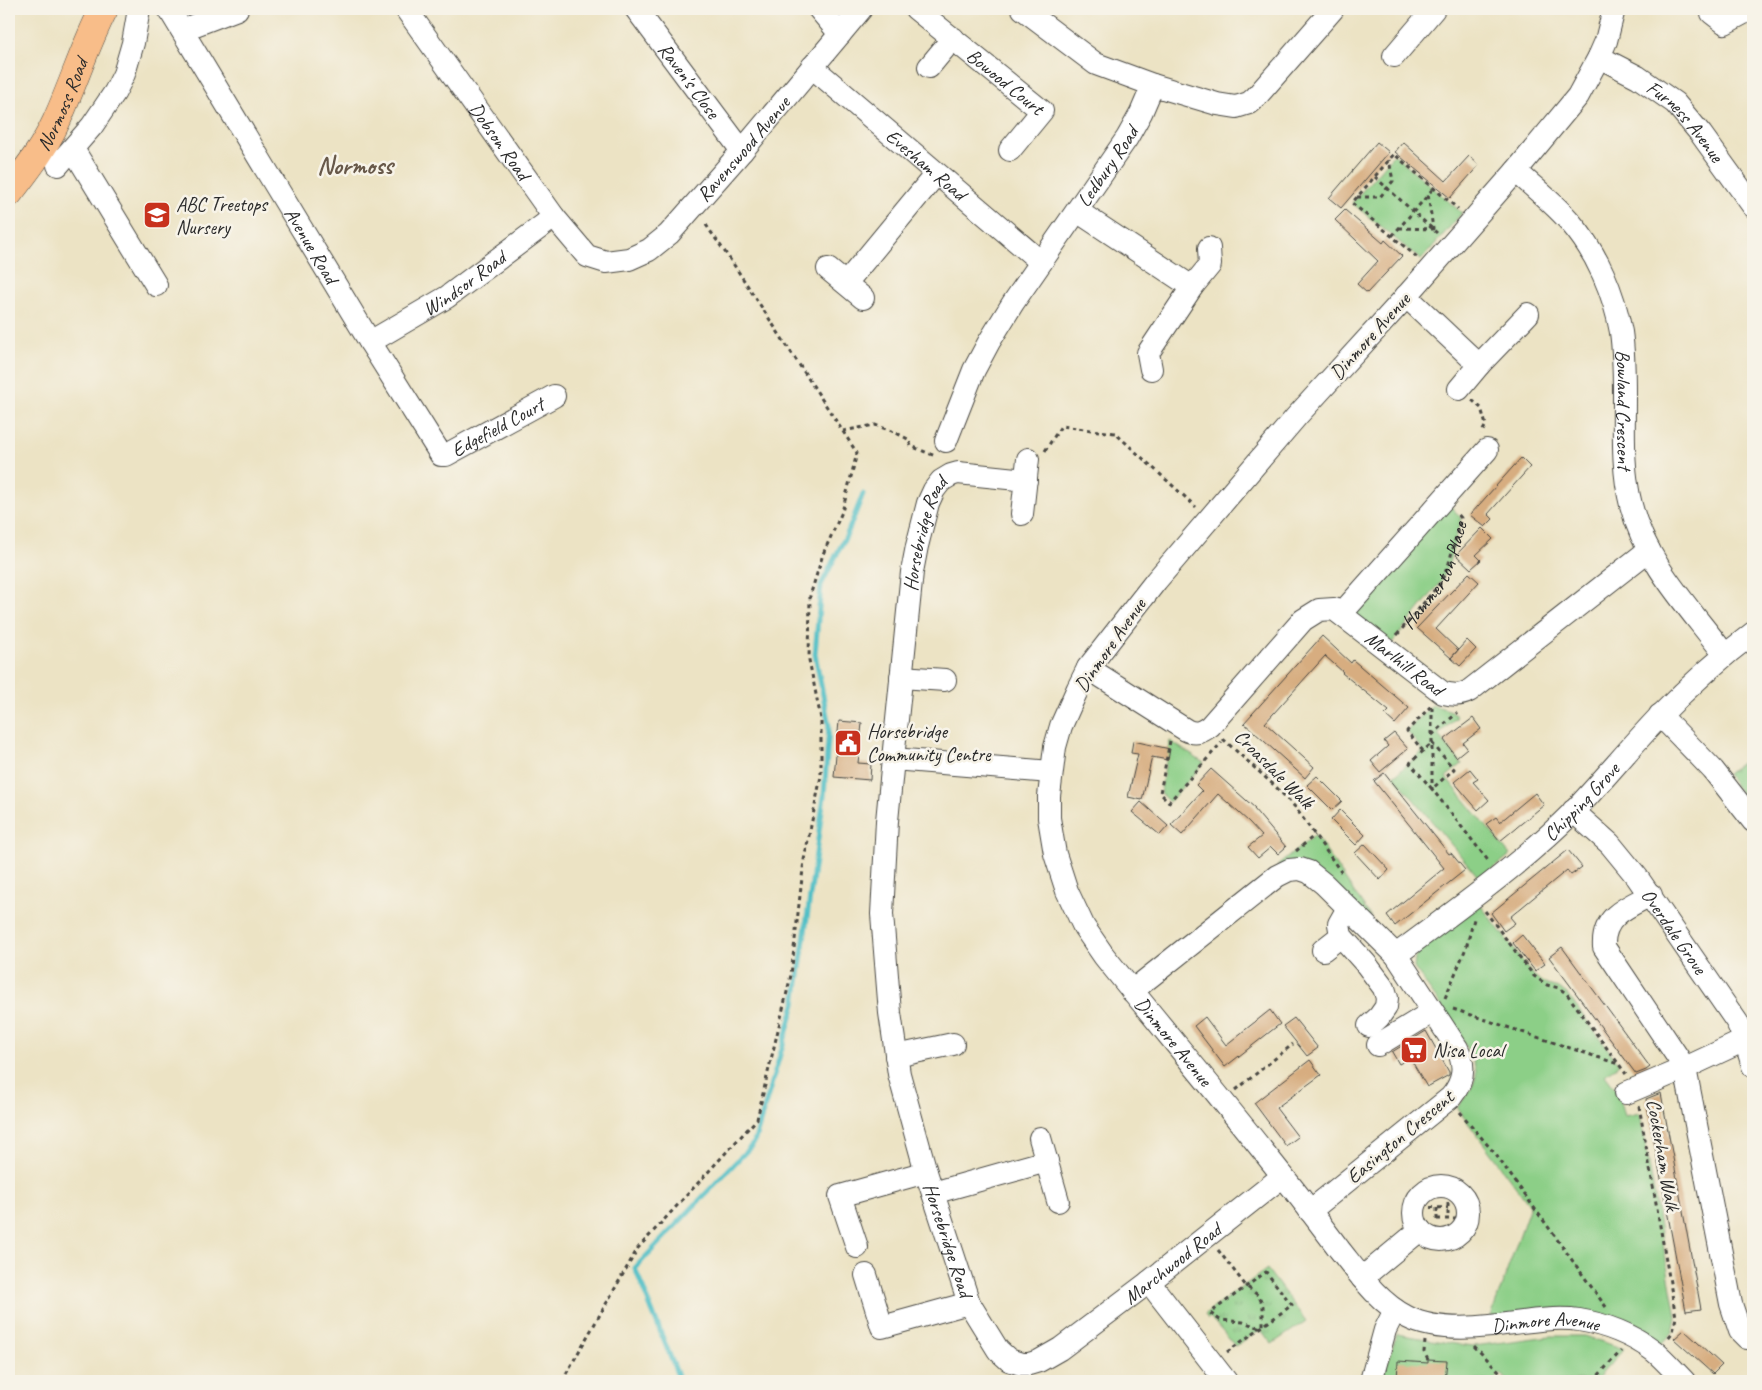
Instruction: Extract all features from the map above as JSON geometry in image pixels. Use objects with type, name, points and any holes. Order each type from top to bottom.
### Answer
[{"type":"main road","name":"Normoss Road","points":[[9,193],[48,137],[87,44],[104,9]]},
{"type":"street","name":"Normoss Road","points":[[139,9],[133,43],[124,74],[115,92],[92,126],[65,157],[156,285]]},
{"type":"street","name":"Avenue Road","points":[[169,9],[370,342],[441,455]]},
{"type":"street","points":[[182,30],[237,9]]},
{"type":"street","name":"Dobson Road","points":[[406,9],[554,216],[587,256],[606,262]]},
{"type":"street","name":"Raven's Close","points":[[636,9],[742,151]]},
{"type":"street","points":[[819,9],[840,34]]},
{"type":"street","name":"Ravenswood Avenue","points":[[606,262],[629,259],[649,250],[669,234],[694,208],[861,9]]},
{"type":"street","name":"Bowood Court","points":[[916,9],[1042,111],[1010,150]]},
{"type":"street","points":[[1023,9],[1096,64],[1217,104],[1236,107],[1249,103],[1333,9]]},
{"type":"street","points":[[1405,54],[1434,9]]},
{"type":"street","name":"Dinmore Avenue","points":[[1614,9],[1606,41],[1578,96],[1516,171],[1297,416],[1156,581],[1088,668],[1071,700],[1055,747],[1049,796],[1051,836],[1066,891],[1084,927],[1132,991],[1283,1176],[1362,1278],[1395,1310],[1409,1318],[1428,1324],[1468,1328],[1553,1320],[1578,1320],[1599,1325],[1634,1338],[1654,1352],[1684,1381]]},
{"type":"street","points":[[1712,13],[1725,23],[1751,9]]},
{"type":"street","name":"Bowood Court","points":[[928,67],[952,38]]},
{"type":"street","name":"Furness Avenue","points":[[1599,57],[1638,77],[1675,103],[1701,134],[1753,206]]},
{"type":"street","name":"Evesham Road","points":[[812,67],[1041,262]]},
{"type":"street","name":"Ledbury Road","points":[[943,450],[974,370],[989,342],[1041,262],[1127,138],[1142,113],[1153,84]]},
{"type":"street","name":"Bowland Crescent","points":[[1516,171],[1571,223],[1590,248],[1601,267],[1612,297],[1621,334],[1624,360],[1624,433],[1628,488],[1636,521],[1664,577],[1725,655]]},
{"type":"street","points":[[846,284],[936,174]]},
{"type":"street","points":[[1077,211],[1192,287]]},
{"type":"street","name":"Windsor Road","points":[[370,342],[447,297],[554,216]]},
{"type":"street","points":[[1143,359],[1192,287],[1215,258]]},
{"type":"street","points":[[828,269],[863,298]]},
{"type":"street","points":[[1406,296],[1479,366]]},
{"type":"street","points":[[1459,389],[1528,314]]},
{"type":"street","name":"Edgefield Court","points":[[441,455],[446,455],[554,396]]},
{"type":"street","name":"Hammerton Place","points":[[1342,614],[1487,450]]},
{"type":"street","points":[[1022,514],[1027,469]]},
{"type":"street","name":"Horsebridge Road","points":[[1027,469],[950,475],[941,481],[928,503],[912,572],[887,821],[882,914],[890,1013],[901,1083],[930,1183],[969,1303],[998,1350],[1018,1372],[1028,1364],[1039,1361],[1060,1349]]},
{"type":"street","name":"Marlhill Road","points":[[1342,614],[1443,692],[1462,695],[1649,550]]},
{"type":"street","points":[[1088,668],[1175,724],[1193,733],[1217,733],[1303,620],[1313,613],[1326,609],[1334,609],[1342,614]]},
{"type":"street","name":"Chipping Grove","points":[[1396,955],[1477,900],[1500,875],[1542,841],[1573,812],[1660,715],[1725,655],[1753,633]]},
{"type":"street","points":[[901,677],[945,680]]},
{"type":"street","points":[[1660,715],[1713,770],[1753,821]]},
{"type":"street","points":[[893,759],[1051,772]]},
{"type":"street","name":"Overdale Grove","points":[[1573,812],[1610,844],[1651,895],[1737,1022],[1753,1066]]},
{"type":"street","name":"Easington Crescent","points":[[1132,991],[1277,876],[1289,870],[1300,869],[1309,872],[1396,955],[1433,1006],[1462,1059],[1462,1076],[1458,1089],[1449,1099],[1310,1211]]},
{"type":"street","points":[[1651,895],[1623,910],[1608,922],[1604,947],[1685,1068],[1731,1304],[1740,1331],[1747,1338],[1753,1338]]},
{"type":"street","points":[[1348,908],[1338,924],[1341,936],[1384,988],[1386,1007],[1378,1017],[1374,1035],[1433,1006]]},
{"type":"street","points":[[1323,950],[1341,936]]},
{"type":"street","points":[[1631,1091],[1745,1040]]},
{"type":"street","points":[[896,1056],[953,1044]]},
{"type":"street","points":[[1040,1138],[1058,1201]]},
{"type":"street","points":[[857,1248],[840,1196],[930,1183],[1047,1161]]},
{"type":"street","name":"Marchwood Road","points":[[1060,1349],[1149,1282],[1283,1176]]},
{"type":"street","points":[[1437,1186],[1453,1208],[1461,1231],[1448,1239],[1432,1239],[1428,1225],[1416,1224],[1414,1207],[1429,1189],[1437,1186]]},
{"type":"street","points":[[1362,1278],[1428,1225]]},
{"type":"street","points":[[866,1275],[882,1327],[969,1303]]},
{"type":"street","points":[[1149,1282],[1226,1381]]},
{"type":"street","points":[[1372,1381],[1385,1330],[1395,1310]]},
{"type":"path","points":[[1430,268],[1352,203],[1394,154],[1472,221]]},
{"type":"path","points":[[1358,197],[1380,197],[1393,181],[1389,160]]},
{"type":"path","points":[[1375,177],[1450,245]]},
{"type":"path","points":[[1392,236],[1434,188]]},
{"type":"path","points":[[1428,194],[1433,229]]},
{"type":"path","points":[[562,1381],[638,1248],[758,1120],[791,975],[804,860],[821,776],[820,719],[809,660],[810,596],[823,554],[842,512],[857,453],[734,265],[694,208]]},
{"type":"path","points":[[1399,228],[1433,229]]},
{"type":"path","points":[[1459,389],[1481,408],[1486,425],[1487,450]]},
{"type":"path","points":[[843,431],[875,425],[908,439],[911,446],[943,450]]},
{"type":"path","points":[[1027,469],[1038,460],[1061,426],[1115,434],[1209,519]]},
{"type":"path","name":"Hammerton Place","points":[[1387,648],[1441,582],[1449,563],[1461,518],[1444,499]]},
{"type":"path","points":[[1430,683],[1432,705],[1432,789]]},
{"type":"path","points":[[1432,736],[1458,712],[1462,695]]},
{"type":"path","points":[[1423,751],[1407,731],[1432,705]]},
{"type":"path","points":[[1175,724],[1160,793],[1169,802],[1217,733]]},
{"type":"path","name":"Croasdale Walk","points":[[1217,733],[1288,800],[1315,835]]},
{"type":"path","points":[[1432,743],[1410,763],[1500,875]]},
{"type":"path","points":[[1432,743],[1454,769],[1432,789]]},
{"type":"path","points":[[1477,900],[1466,948],[1433,1006],[1619,1064]]},
{"type":"path","name":"Cockerham Walk","points":[[1477,900],[1534,976],[1547,985],[1559,988],[1567,994],[1619,1064],[1631,1091],[1676,1317],[1674,1332],[1654,1352]]},
{"type":"path","name":"Dinmore Avenue","points":[[1222,1101],[1293,1044]]},
{"type":"path","points":[[1449,1099],[1496,1155],[1607,1308]]},
{"type":"path","points":[[1414,1207],[1453,1208]]},
{"type":"path","points":[[1428,1225],[1453,1208]]},
{"type":"path","points":[[1207,1236],[1246,1286],[1259,1296],[1263,1306],[1262,1327]]},
{"type":"path","points":[[1212,1363],[1262,1327],[1292,1305],[1266,1272],[1210,1312],[1220,1320],[1243,1322],[1262,1327]]},
{"type":"path","name":"Dinmore Avenue","points":[[1455,1327],[1509,1381]]},
{"type":"path","name":"Dinmore Avenue","points":[[1593,1381],[1634,1338]]},
{"type":"path","points":[[1494,1381],[1501,1374]]},
{"type":"green space","points":[[1394,154],[1462,213],[1421,260],[1352,203]]},
{"type":"green space","points":[[1447,502],[1461,518],[1449,563],[1441,582],[1391,644],[1349,611]]},
{"type":"green space","points":[[1432,705],[1452,711],[1457,717],[1438,735],[1462,764],[1446,777],[1510,855],[1480,879],[1394,776],[1423,751],[1407,731]]},
{"type":"green space","points":[[1170,741],[1204,763],[1169,802],[1160,793]]},
{"type":"green space","points":[[1753,754],[1753,810],[1727,774]]},
{"type":"green space","points":[[1315,835],[1371,917],[1354,910],[1277,866]]},
{"type":"green space","points":[[1479,903],[1534,976],[1547,985],[1559,988],[1567,994],[1619,1064],[1605,1075],[1619,1094],[1625,1116],[1640,1113],[1676,1317],[1673,1332],[1658,1348],[1641,1332],[1490,1319],[1530,1206],[1457,1108],[1473,1084],[1476,1075],[1474,1065],[1461,1037],[1414,968],[1415,958],[1419,949]]},
{"type":"green space","points":[[1267,1269],[1306,1321],[1272,1344],[1261,1330],[1235,1346],[1210,1317],[1208,1319],[1205,1314]]},
{"type":"green space","points":[[1397,1334],[1474,1346],[1550,1336],[1585,1336],[1624,1349],[1595,1381],[1509,1381],[1501,1374],[1494,1381],[1383,1381],[1385,1369]]},
{"type":"building","points":[[1377,142],[1389,152],[1341,208],[1329,198]]},
{"type":"building","points":[[1403,142],[1446,181],[1469,156],[1479,165],[1450,198],[1395,152]]},
{"type":"building","points":[[1345,210],[1383,243],[1385,240],[1402,256],[1367,293],[1357,284],[1378,261],[1335,220]]},
{"type":"building","points":[[1521,458],[1530,467],[1488,514],[1493,519],[1485,527],[1470,515]]},
{"type":"building","points":[[1482,528],[1493,539],[1476,555],[1481,560],[1471,569],[1456,555]]},
{"type":"building","points":[[1469,573],[1479,582],[1436,629],[1458,650],[1451,658],[1417,628]]},
{"type":"building","points":[[1322,636],[1351,663],[1353,660],[1409,708],[1395,724],[1385,715],[1389,711],[1342,673],[1325,656],[1265,723],[1314,767],[1305,778],[1244,723]]},
{"type":"building","points":[[1467,640],[1476,649],[1460,666],[1451,658]]},
{"type":"building","points":[[1473,718],[1481,729],[1463,743],[1467,748],[1456,757],[1444,740]]},
{"type":"building","name":"Horsebridge Community Centre","points":[[839,721],[862,723],[858,763],[871,764],[870,780],[834,777]]},
{"type":"building","points":[[1394,733],[1408,749],[1380,772],[1371,761],[1388,746],[1384,741]]},
{"type":"building","points":[[1133,741],[1170,749],[1168,760],[1152,757],[1142,800],[1128,797],[1138,754],[1131,753]]},
{"type":"building","points":[[1211,769],[1255,808],[1286,847],[1278,854],[1271,847],[1258,858],[1248,847],[1262,836],[1218,794],[1182,835],[1171,825],[1202,791],[1196,785]]},
{"type":"building","points":[[1470,769],[1478,779],[1473,782],[1489,800],[1478,810],[1454,782]]},
{"type":"building","points":[[1384,773],[1449,854],[1451,853],[1465,870],[1395,926],[1387,915],[1444,868],[1374,781]]},
{"type":"building","points":[[1317,776],[1342,801],[1332,810],[1307,785]]},
{"type":"building","points":[[1535,793],[1544,805],[1500,841],[1486,824],[1496,817],[1500,822]]},
{"type":"building","points":[[1141,802],[1168,826],[1160,835],[1132,812]]},
{"type":"building","points":[[1340,810],[1365,835],[1356,845],[1331,820]]},
{"type":"building","points":[[1365,844],[1389,870],[1380,880],[1355,853]]},
{"type":"building","points":[[1568,850],[1582,867],[1571,875],[1567,870],[1510,917],[1515,923],[1504,931],[1491,913]]},
{"type":"building","points":[[1522,935],[1545,964],[1535,971],[1513,943]]},
{"type":"building","points":[[1562,947],[1650,1067],[1646,1070],[1636,1074],[1549,957]]},
{"type":"building","points":[[1270,1010],[1280,1024],[1225,1067],[1194,1026],[1205,1017],[1226,1045]]},
{"type":"building","points":[[1294,1018],[1318,1048],[1307,1056],[1283,1026]]},
{"type":"building","name":"Nisa Local","points":[[1426,1031],[1449,1072],[1449,1075],[1427,1087],[1410,1058],[1399,1064],[1392,1052]]},
{"type":"building","points":[[1310,1060],[1321,1075],[1276,1108],[1298,1137],[1286,1146],[1254,1103]]},
{"type":"building","points":[[1661,1093],[1701,1309],[1686,1311],[1646,1099]]},
{"type":"building","points":[[1684,1330],[1722,1365],[1713,1374],[1674,1339]]},
{"type":"building","points":[[1428,1360],[1447,1361],[1445,1381],[1397,1381],[1398,1361],[1428,1363]]},
{"type":"waterway","points":[[680,1381],[635,1268],[754,1143],[795,1004],[824,796],[829,726],[815,654],[821,585],[848,532],[863,494]]},
{"type":"place","name":"ABC Treetops Nursery","points":[[157,215]]},
{"type":"place","name":"Horsebridge Community Centre","points":[[848,743]]},
{"type":"place","name":"Nisa Local","points":[[1414,1050]]},
{"type":"district","name":"Normoss","points":[[355,166]]}]
